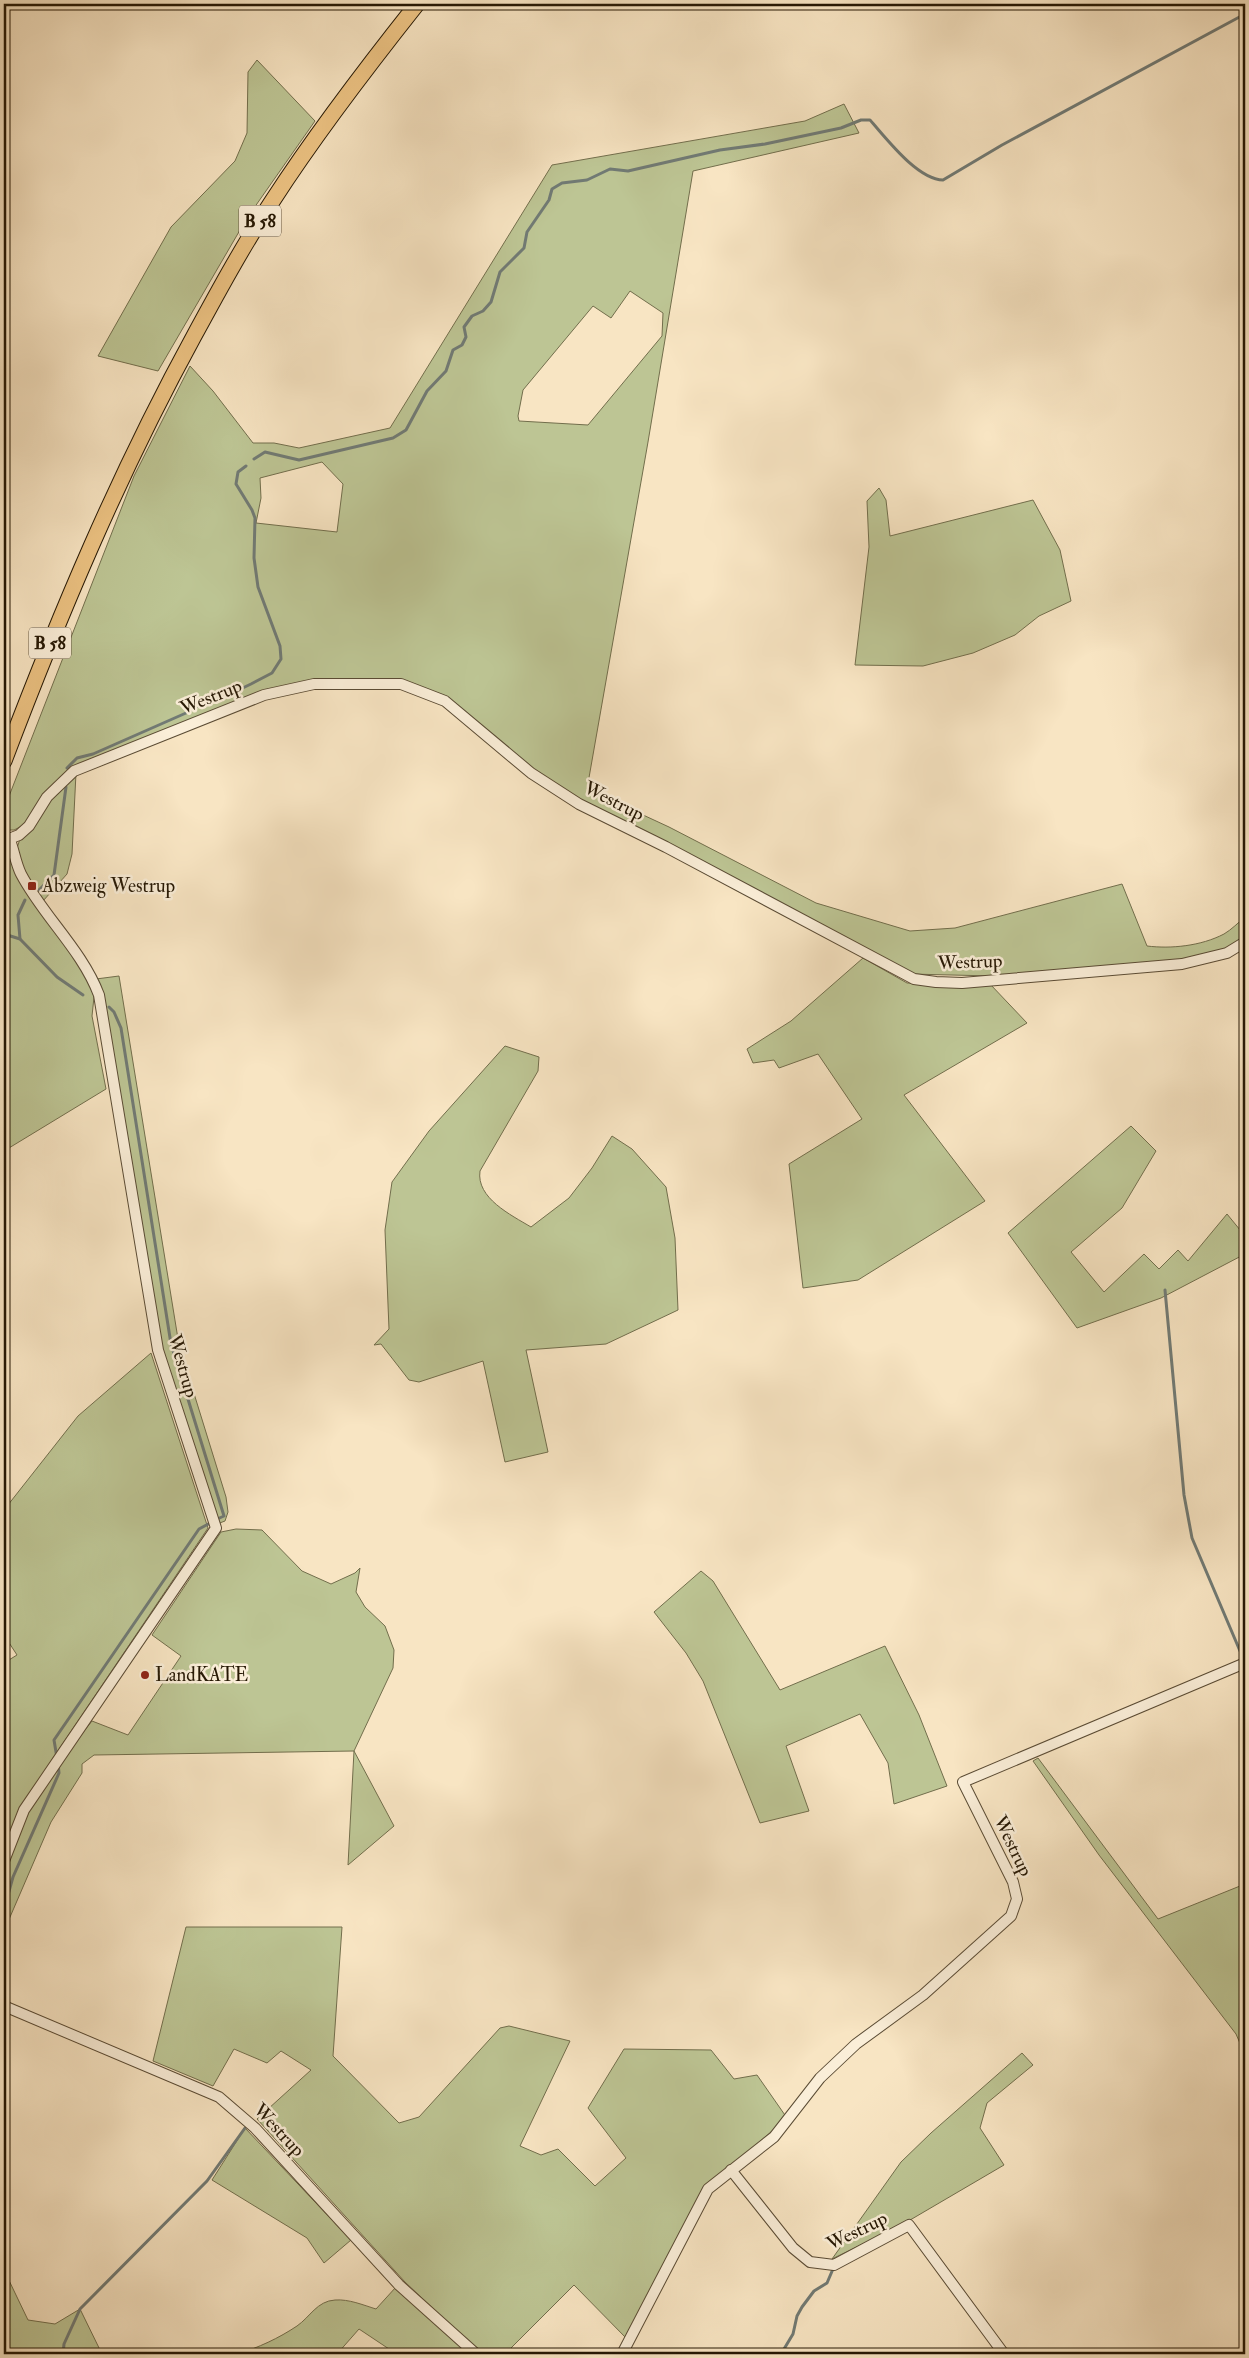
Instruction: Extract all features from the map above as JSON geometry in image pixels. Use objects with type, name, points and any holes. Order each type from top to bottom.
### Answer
[{"type":"main road","name":"B 58","points":[[4,761],[66,603],[124,472],[148,422],[211,304],[272,201],[329,120],[417,4]]},
{"type":"street","name":"Westrup","points":[[4,1861],[24,1810],[216,1528],[158,1350],[99,995],[92,976],[30,888],[20,871],[7,841],[29,826],[47,797],[74,771],[255,698],[314,684],[401,684],[445,701],[531,772],[579,804],[666,847],[914,979],[936,982],[962,982],[1182,964],[1228,953],[1245,942]]},
{"type":"street","name":"Westrup","points":[[622,2354],[701,2199],[708,2189],[774,2137],[820,2078],[856,2044],[923,1995],[1011,1916],[1016,1899],[1013,1882],[963,1782],[1245,1663]]},
{"type":"street","name":"Westrup","points":[[4,2006],[194,2085],[230,2105],[255,2128],[399,2285],[476,2354]]},
{"type":"street","name":"Westrup","points":[[732,2170],[793,2248],[810,2262],[834,2265],[909,2225],[1004,2354]]},
{"type":"green space","points":[[257,60],[315,121],[247,218],[158,371],[98,356],[171,227],[235,161],[247,133],[248,72]]},
{"type":"green space","points":[[844,104],[859,133],[693,171],[587,789],[669,827],[816,903],[910,931],[955,928],[1122,884],[1147,946],[1176,947],[1196,944],[1224,934],[1245,917],[1245,940],[1226,952],[1182,961],[993,976],[910,974],[582,803],[532,770],[445,698],[400,681],[313,680],[73,768],[26,824],[14,830],[4,830],[4,809],[134,476],[190,366],[213,391],[253,443],[274,443],[299,448],[390,428],[552,165],[805,121]],"holes":[[[630,291],[663,313],[662,336],[588,425],[519,421],[518,416],[523,390],[593,306],[611,318]],[[322,462],[343,484],[337,532],[256,523],[261,498],[260,478]]]},
{"type":"green space","points":[[879,488],[886,500],[890,536],[1033,500],[1060,550],[1071,601],[1039,616],[1015,635],[973,653],[923,666],[855,665],[869,547],[867,501]]},
{"type":"green space","points":[[76,773],[72,854],[67,874],[43,901],[20,864],[17,850],[19,842],[32,821],[51,798]]},
{"type":"green space","points":[[4,852],[11,853],[87,975],[94,997],[92,1016],[106,1089],[4,1151]]},
{"type":"green space","points":[[863,958],[907,983],[990,984],[1027,1023],[904,1095],[985,1201],[858,1280],[803,1288],[789,1164],[862,1119],[818,1054],[779,1068],[774,1060],[753,1063],[747,1049],[791,1021]]},
{"type":"green space","points":[[119,976],[179,1345],[226,1497],[228,1512],[225,1521],[217,1524],[159,1349],[96,979]]},
{"type":"green space","points":[[505,1046],[539,1057],[538,1071],[480,1171],[480,1181],[483,1189],[497,1205],[531,1227],[569,1198],[592,1168],[612,1136],[632,1149],[666,1187],[675,1238],[678,1310],[606,1344],[526,1350],[548,1452],[505,1462],[483,1361],[419,1382],[409,1380],[381,1344],[374,1345],[389,1329],[385,1230],[392,1182],[429,1131]]},
{"type":"green space","points":[[1131,1126],[1156,1151],[1122,1208],[1071,1252],[1104,1292],[1144,1254],[1159,1269],[1178,1250],[1188,1261],[1227,1214],[1245,1236],[1245,1254],[1161,1298],[1077,1328],[1008,1233]]},
{"type":"green space","points":[[151,1353],[208,1528],[53,1758],[22,1808],[4,1850],[4,1663],[17,1655],[4,1635],[4,1510],[78,1416]]},
{"type":"green space","points":[[236,1529],[262,1530],[302,1571],[331,1584],[355,1573],[360,1568],[356,1592],[365,1607],[385,1626],[394,1650],[393,1668],[354,1751],[94,1755],[82,1764],[82,1773],[51,1822],[4,1931],[4,1872],[29,1811],[60,1761],[92,1721],[128,1735],[181,1656],[152,1635],[221,1532]]},
{"type":"green space","points":[[701,1571],[713,1581],[780,1690],[885,1646],[919,1715],[947,1786],[894,1804],[888,1763],[860,1714],[786,1746],[809,1811],[760,1823],[703,1681],[686,1653],[654,1612]]},
{"type":"green space","points":[[354,1751],[394,1826],[348,1865]]},
{"type":"green space","points":[[1038,1758],[1158,1919],[1245,1884],[1245,2055],[1236,2034],[1099,1855],[1033,1761]]},
{"type":"green space","points":[[186,1927],[342,1927],[333,2056],[399,2123],[419,2117],[500,2028],[509,2026],[570,2041],[520,2146],[541,2155],[558,2149],[595,2186],[626,2158],[588,2108],[624,2049],[711,2050],[734,2079],[757,2075],[787,2118],[706,2188],[627,2339],[574,2285],[505,2354],[392,2354],[392,2351],[359,2329],[337,2354],[237,2354],[276,2339],[302,2322],[323,2303],[345,2300],[376,2309],[396,2287],[429,2319],[440,2315],[405,2282],[257,2119],[311,2070],[281,2051],[267,2063],[234,2049],[213,2086],[153,2061]]},
{"type":"green space","points":[[1022,2053],[1033,2065],[987,2103],[980,2128],[1004,2165],[905,2223],[832,2259],[901,2162]]},
{"type":"green space","points":[[245,2128],[351,2240],[324,2263],[307,2238],[212,2180]]},
{"type":"green space","points":[[4,2270],[28,2320],[55,2324],[80,2309],[102,2354],[4,2354]]},
{"type":"waterway","points":[[254,459],[265,452],[299,460],[393,438],[406,430],[427,391],[446,371],[453,350],[462,345],[466,337],[464,327],[472,316],[483,311],[491,302],[500,272],[524,248],[527,232],[549,200],[552,189],[562,183],[587,180],[610,169],[628,171],[720,150],[765,144],[841,128],[861,120],[870,120],[913,166],[933,178],[943,180],[1002,145],[1245,14]]},
{"type":"waterway","points":[[67,768],[77,758],[93,754],[186,713],[204,702],[226,696],[251,684],[272,673],[281,659],[280,646],[258,587],[254,558],[255,518],[236,484],[238,472],[246,466]]},
{"type":"waterway","points":[[39,890],[54,875],[66,787]]},
{"type":"waterway","points":[[20,939],[18,915],[25,900]]},
{"type":"waterway","points":[[4,934],[20,939],[57,977],[83,995]]},
{"type":"waterway","points":[[109,1007],[114,1012],[121,1028],[171,1344],[224,1516],[215,1520]]},
{"type":"waterway","points":[[1165,1290],[1184,1495],[1192,1538],[1240,1651]]},
{"type":"waterway","points":[[57,1758],[54,1740],[199,1529],[212,1522]]},
{"type":"waterway","points":[[4,1909],[13,1877],[59,1773],[58,1764]]},
{"type":"waterway","points":[[63,2354],[64,2344],[80,2309],[207,2181],[245,2128]]},
{"type":"waterway","points":[[781,2354],[793,2334],[797,2316],[802,2307],[814,2291],[827,2283],[833,2269]]},
{"type":"place","name":"Abzweig Westrup","points":[[32,886]]},
{"type":"place","name":"LandKATE","points":[[145,1675]]}]
